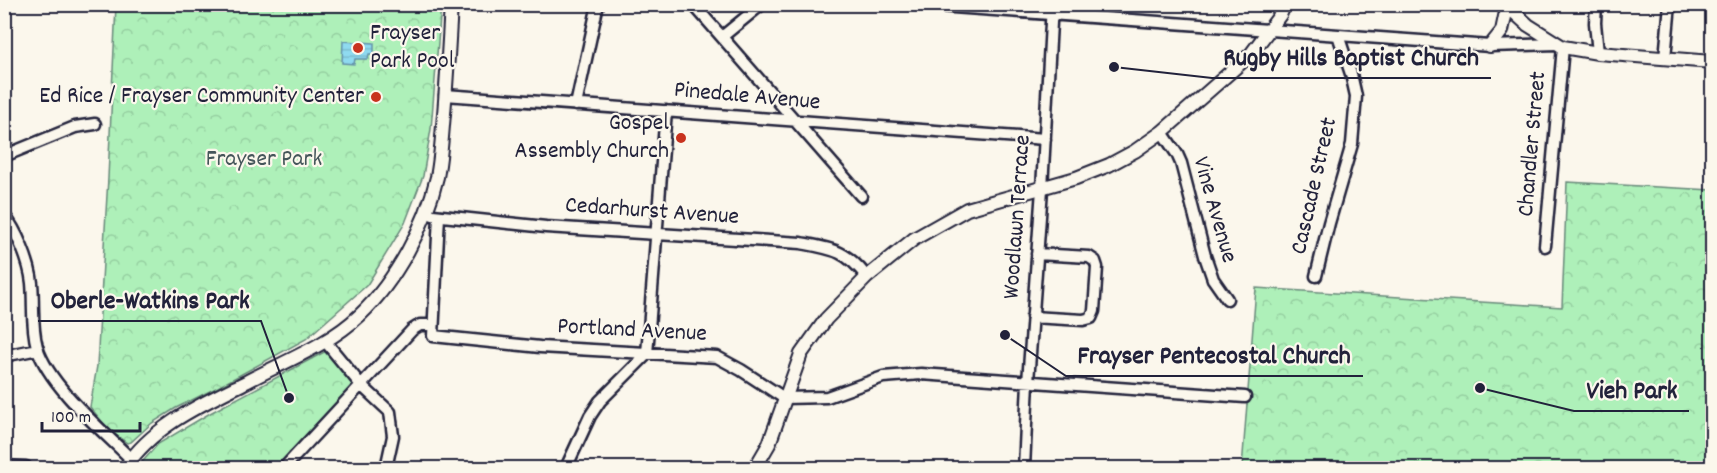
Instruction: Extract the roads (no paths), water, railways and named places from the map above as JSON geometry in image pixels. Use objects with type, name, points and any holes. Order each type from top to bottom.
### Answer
[{"type":"main road","points":[[128,464],[160,430],[325,340],[359,316],[386,286],[409,247],[436,178],[452,4]]},
{"type":"main road","points":[[756,468],[769,444],[801,354],[841,303],[867,277],[914,239],[967,209],[996,199],[1042,189],[1109,165],[1135,151],[1162,132],[1243,62],[1269,30],[1285,4]]},
{"type":"main road","points":[[1506,6],[1528,26],[1560,45],[1598,53],[1713,62]]},
{"type":"main road","points":[[1490,46],[1502,31],[1506,6]]},
{"type":"street","points":[[576,105],[598,4]]},
{"type":"street","points":[[693,4],[861,196]]},
{"type":"street","points":[[723,36],[762,4]]},
{"type":"street","points":[[911,4],[1051,10],[1269,30],[1490,46],[1560,45]]},
{"type":"street","points":[[1596,4],[1598,53]]},
{"type":"street","points":[[1665,58],[1670,4]]},
{"type":"street","name":"Woodlawn Terrace","points":[[1024,468],[1051,10]]},
{"type":"street","name":"Cascade Street","points":[[1316,276],[1352,144],[1356,96],[1338,35]]},
{"type":"street","name":"Chandler Street","points":[[1545,246],[1560,45]]},
{"type":"street","name":"Pinedale Avenue","points":[[445,95],[1045,139]]},
{"type":"street","points":[[566,468],[590,416],[600,401],[647,354],[666,111]]},
{"type":"street","points":[[4,156],[75,127],[95,124]]},
{"type":"street","name":"Vine Avenue","points":[[1162,132],[1178,154],[1207,264],[1213,279],[1227,299]]},
{"type":"street","name":"Cedarhurst Avenue","points":[[424,213],[546,227],[801,243],[841,252],[855,262],[867,277]]},
{"type":"street","points":[[4,215],[20,242],[32,281],[33,327],[38,349],[47,370],[128,464]]},
{"type":"street","points":[[284,468],[412,330],[420,325],[433,331],[439,216]]},
{"type":"street","points":[[1032,316],[1083,320],[1091,318],[1094,311],[1097,267],[1095,261],[1089,257],[1037,254]]},
{"type":"street","name":"Portland Avenue","points":[[433,331],[540,347],[717,357],[784,398]]},
{"type":"street","points":[[325,340],[361,385],[390,412],[393,436],[386,468]]},
{"type":"street","points":[[4,356],[38,349]]},
{"type":"street","points":[[784,398],[827,397],[883,377],[921,374],[1245,397]]},
{"type":"street","points":[[4,466],[26,467]]},
{"type":"water","name":"Frayser Park Pool","points":[[343,41],[374,43],[374,54],[369,54],[368,59],[355,59],[354,64],[342,63]]},
{"type":"place","name":"Frayser Park Pool","points":[[358,48]]},
{"type":"place","name":"Rugby Hills Baptist Church","points":[[1114,67]]},
{"type":"place","name":"Ed Rice / Frayser Community Center","points":[[376,97]]},
{"type":"place","name":"Gospel Assembly Church","points":[[681,138]]},
{"type":"place","name":"Frayser Pentecostal Church","points":[[1005,335]]},
{"type":"place","name":"Vieh Park","points":[[1480,388]]},
{"type":"place","name":"Oberle-Watkins Park","points":[[289,398]]},
{"type":"park label","name":"Frayser Park","points":[[264,160]]}]
